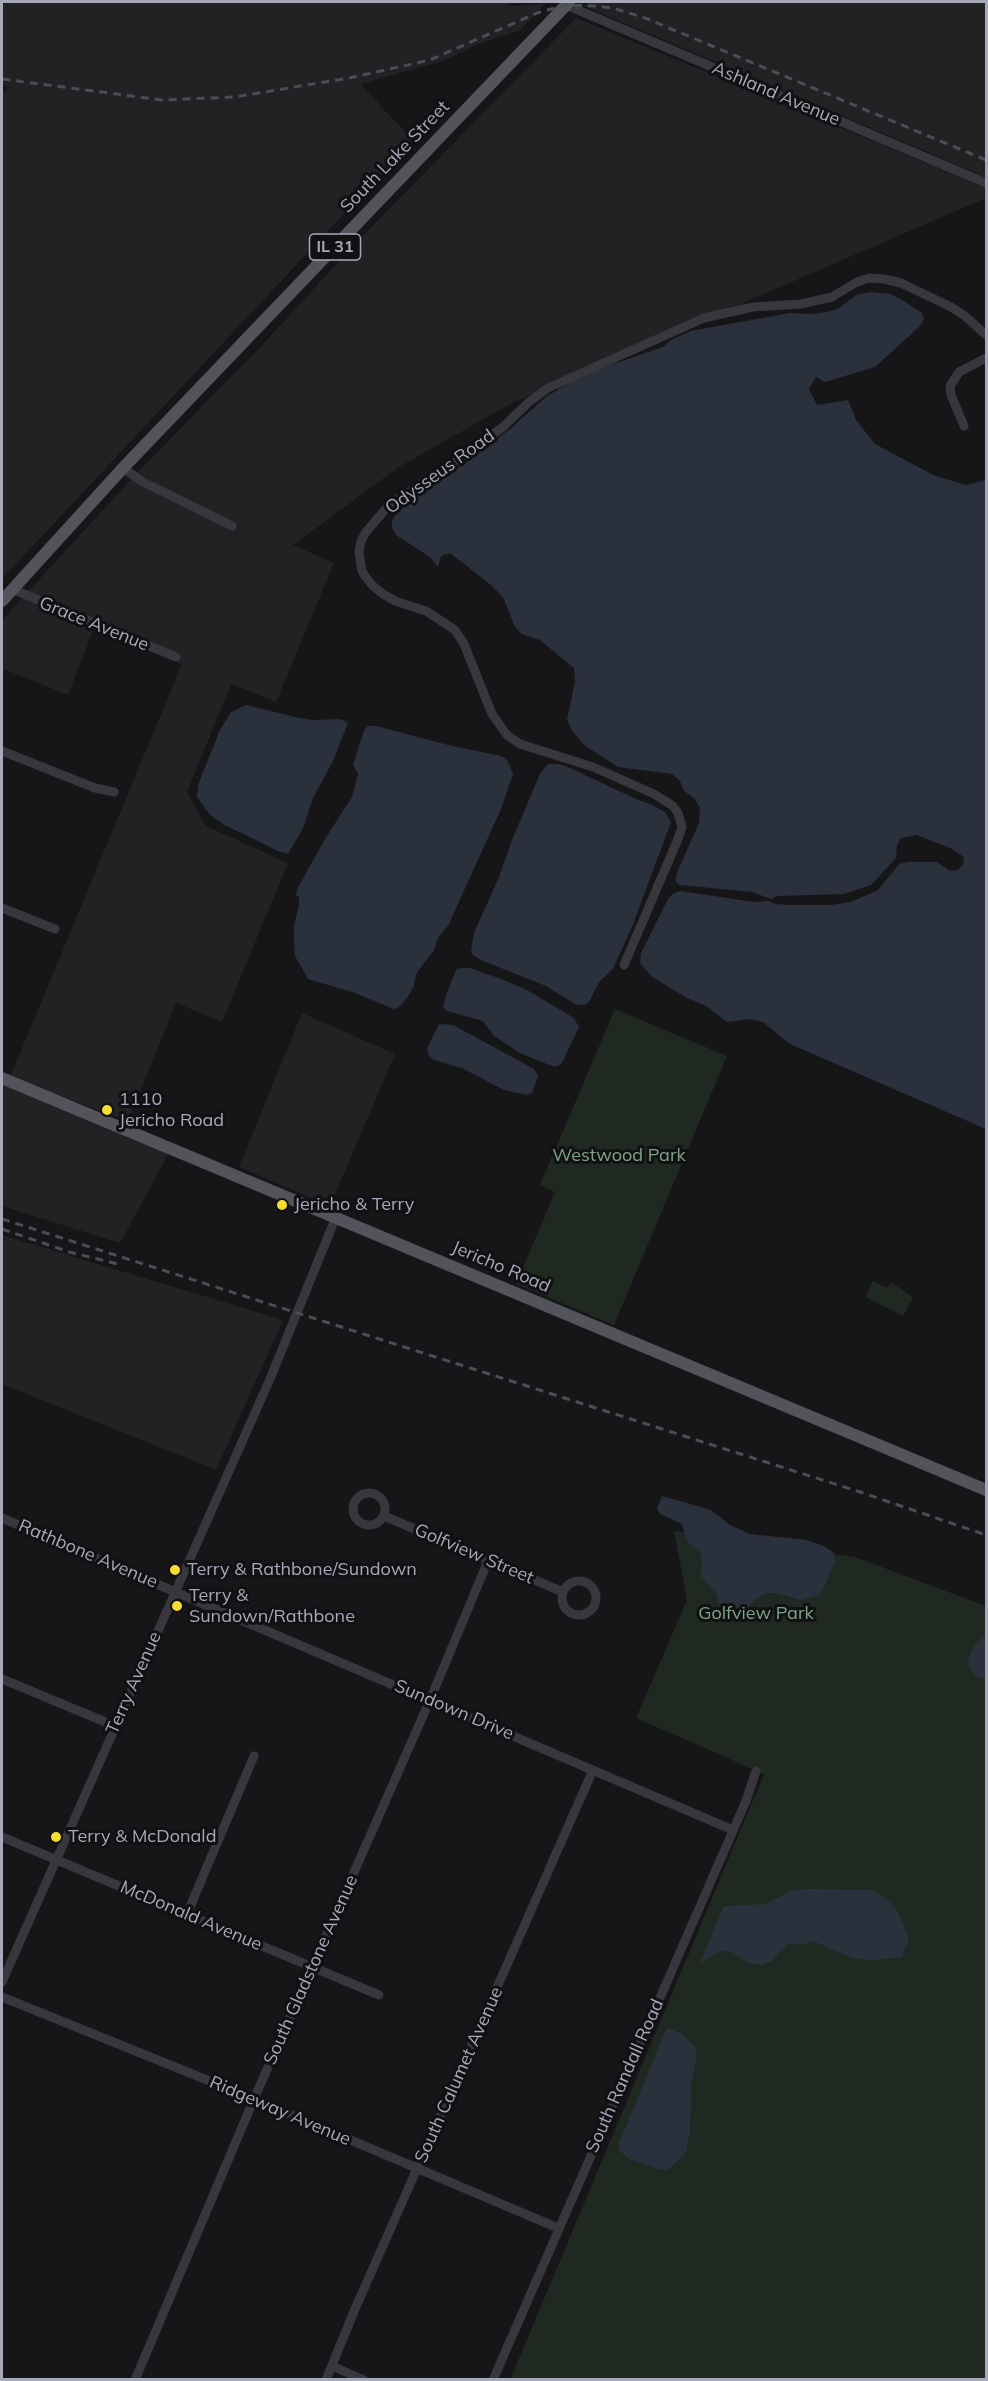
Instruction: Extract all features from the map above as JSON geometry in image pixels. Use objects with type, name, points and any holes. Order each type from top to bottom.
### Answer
[{"type":"main road","name":"South Lake Street","points":[[123,468],[567,3]]},
{"type":"main road","name":"IL 31","points":[[2,601],[123,468]]},
{"type":"main road","name":"Jericho Road","points":[[2,1078],[987,1490]]},
{"type":"street","name":"Ashland Avenue","points":[[567,3],[987,183]]},
{"type":"street","name":"Odysseus Road","points":[[624,965],[678,839],[682,827],[678,813],[673,806],[654,794],[592,766],[520,744],[507,735],[492,714],[464,644],[455,630],[426,611],[395,601],[383,594],[373,586],[362,571],[359,553],[361,541],[366,532],[390,504],[447,468],[503,427],[548,388],[704,318],[753,307],[811,302],[832,297],[857,282],[869,278],[901,283],[951,307],[987,335]]},
{"type":"street","points":[[964,426],[951,395],[950,386],[959,372],[987,358]]},
{"type":"street","points":[[123,468],[143,482],[232,526]]},
{"type":"street","name":"Grace Avenue","points":[[12,589],[176,657]]},
{"type":"street","points":[[2,751],[95,788],[114,792]]},
{"type":"street","points":[[2,908],[55,929]]},
{"type":"street","name":"Terry Avenue","points":[[2,1982],[285,1343],[336,1217]]},
{"type":"street","name":"Golfview Street","points":[[384,1516],[563,1592]]},
{"type":"street","name":"Rathbone Avenue","points":[[2,1518],[174,1591]]},
{"type":"street","name":"South Gladstone Avenue","points":[[135,2379],[254,2099],[430,1700],[488,1561]]},
{"type":"street","name":"Sundown Drive","points":[[174,1591],[732,1830]]},
{"type":"street","points":[[2,1679],[114,1726]]},
{"type":"street","points":[[186,1914],[254,1756]]},
{"type":"street","name":"South Calumet Avenue","points":[[326,2379],[593,1770]]},
{"type":"street","name":"South Randall Road","points":[[493,2379],[756,1772]]},
{"type":"street","name":"McDonald Avenue","points":[[2,1837],[380,1995]]},
{"type":"street","name":"Ridgeway Avenue","points":[[2,1997],[254,2099],[558,2228]]},
{"type":"street","points":[[332,2366],[364,2379]]},
{"type":"shaded area","points":[[2,2],[512,2],[508,6],[545,4],[520,30],[478,44],[443,61],[360,84],[413,140],[2,579],[2,93],[11,87],[2,86]]},
{"type":"shaded area","points":[[588,2],[986,2],[986,177],[584,6]]},
{"type":"shaded area","points":[[576,18],[986,188],[986,198],[512,403],[399,467],[293,545],[334,563],[276,702],[231,684],[187,792],[206,826],[288,863],[222,1022],[176,1003],[128,1121],[10,1077],[182,664],[94,628],[68,695],[4,669],[2,675],[2,620],[134,476],[267,340],[350,249]]},
{"type":"shaded area","points":[[871,292],[890,294],[902,300],[922,313],[924,319],[919,327],[875,367],[825,382],[816,377],[809,389],[817,405],[848,400],[856,420],[875,444],[933,475],[966,485],[986,480],[986,1129],[790,1044],[763,1022],[750,1019],[727,1022],[706,1006],[685,997],[651,976],[640,963],[641,953],[669,897],[680,891],[754,902],[768,901],[775,904],[831,905],[851,902],[878,890],[899,864],[937,862],[950,871],[958,870],[963,864],[964,857],[952,849],[917,835],[901,838],[897,845],[896,858],[871,885],[844,894],[777,896],[771,899],[752,892],[680,885],[676,882],[676,875],[699,823],[700,808],[694,798],[684,791],[680,781],[672,774],[618,767],[584,745],[567,720],[575,682],[574,668],[540,640],[522,634],[515,627],[503,597],[450,553],[441,556],[438,567],[430,557],[396,535],[392,528],[392,520],[398,512],[421,492],[454,471],[510,429],[546,397],[584,374],[663,347],[671,340],[691,331],[790,313],[827,312],[839,308],[856,295]]},
{"type":"shaded area","points":[[246,705],[312,720],[340,719],[348,723],[333,761],[313,798],[303,828],[288,854],[223,824],[210,815],[197,797],[198,785],[220,730],[231,712]]},
{"type":"shaded area","points":[[368,726],[501,756],[507,760],[513,774],[501,809],[448,926],[438,938],[434,950],[417,972],[413,988],[407,998],[394,1009],[355,993],[308,979],[295,956],[294,926],[299,905],[299,897],[296,896],[297,889],[352,797],[358,774],[353,765],[364,730]]},
{"type":"shaded area","points":[[548,764],[559,764],[570,768],[650,804],[665,812],[671,822],[632,927],[613,969],[599,982],[587,1004],[581,1005],[575,1004],[546,986],[481,960],[473,955],[471,950],[474,933],[499,877],[512,840],[540,774]]},
{"type":"shaded area","points":[[470,968],[527,990],[574,1018],[579,1027],[562,1063],[552,1066],[520,1053],[494,1036],[483,1021],[447,1011],[443,1007],[446,995],[457,969]]},
{"type":"shaded area","points":[[302,1013],[395,1054],[330,1206],[239,1167]]},
{"type":"shaded area","points":[[439,1024],[453,1025],[534,1069],[538,1076],[532,1093],[527,1095],[504,1090],[462,1068],[434,1060],[429,1056],[427,1048]]},
{"type":"shaded area","points":[[2,1083],[169,1153],[120,1243],[2,1206]]},
{"type":"shaded area","points":[[2,1235],[283,1320],[216,1470],[2,1384]]},
{"type":"shaded area","points":[[662,1496],[711,1510],[730,1525],[750,1534],[807,1540],[824,1546],[834,1553],[835,1561],[824,1588],[819,1595],[801,1600],[777,1593],[767,1593],[756,1599],[738,1616],[729,1616],[722,1612],[716,1593],[701,1576],[700,1552],[687,1542],[682,1524],[660,1514],[657,1508]]},
{"type":"shaded area","points":[[983,1638],[986,1639],[986,1679],[975,1676],[968,1659],[974,1645]]},
{"type":"shaded area","points":[[872,1890],[884,1897],[897,1910],[909,1938],[902,1957],[872,1960],[852,1958],[813,1941],[806,1944],[788,1944],[772,1961],[763,1965],[750,1964],[732,1952],[721,1951],[700,1963],[724,1906],[766,1904],[791,1891]]},
{"type":"shaded area","points":[[667,2028],[680,2033],[694,2045],[697,2055],[691,2086],[690,2132],[686,2152],[668,2169],[661,2170],[629,2159],[619,2150],[619,2143]]},
{"type":"green space","name":"Westwood Park","points":[[615,1009],[727,1056],[614,1325],[516,1284],[555,1192],[540,1185]]},
{"type":"green space","points":[[873,1281],[885,1287],[890,1286],[891,1282],[913,1298],[903,1316],[865,1297]]},
{"type":"green space","name":"Golfview Park","points":[[674,1531],[855,1557],[986,1606],[986,2379],[510,2380],[764,1774],[636,1718],[687,1600]]},
{"type":"railway","points":[[2,79],[162,100],[234,97],[349,78],[430,60],[537,13],[566,5],[595,6],[613,8],[645,18],[986,160]]},
{"type":"railway","points":[[2,1219],[860,1492],[986,1535]]},
{"type":"railway","points":[[2,1229],[69,1252],[118,1264]]},
{"type":"place","name":"1110 Jericho Road","points":[[107,1110]]},
{"type":"place","name":"Jericho & Terry","points":[[282,1205]]},
{"type":"place","name":"Terry & Rathbone/Sundown","points":[[175,1570]]},
{"type":"place","name":"Terry & Sundown/Rathbone","points":[[177,1606]]},
{"type":"place","name":"Terry & McDonald","points":[[56,1837]]}]
